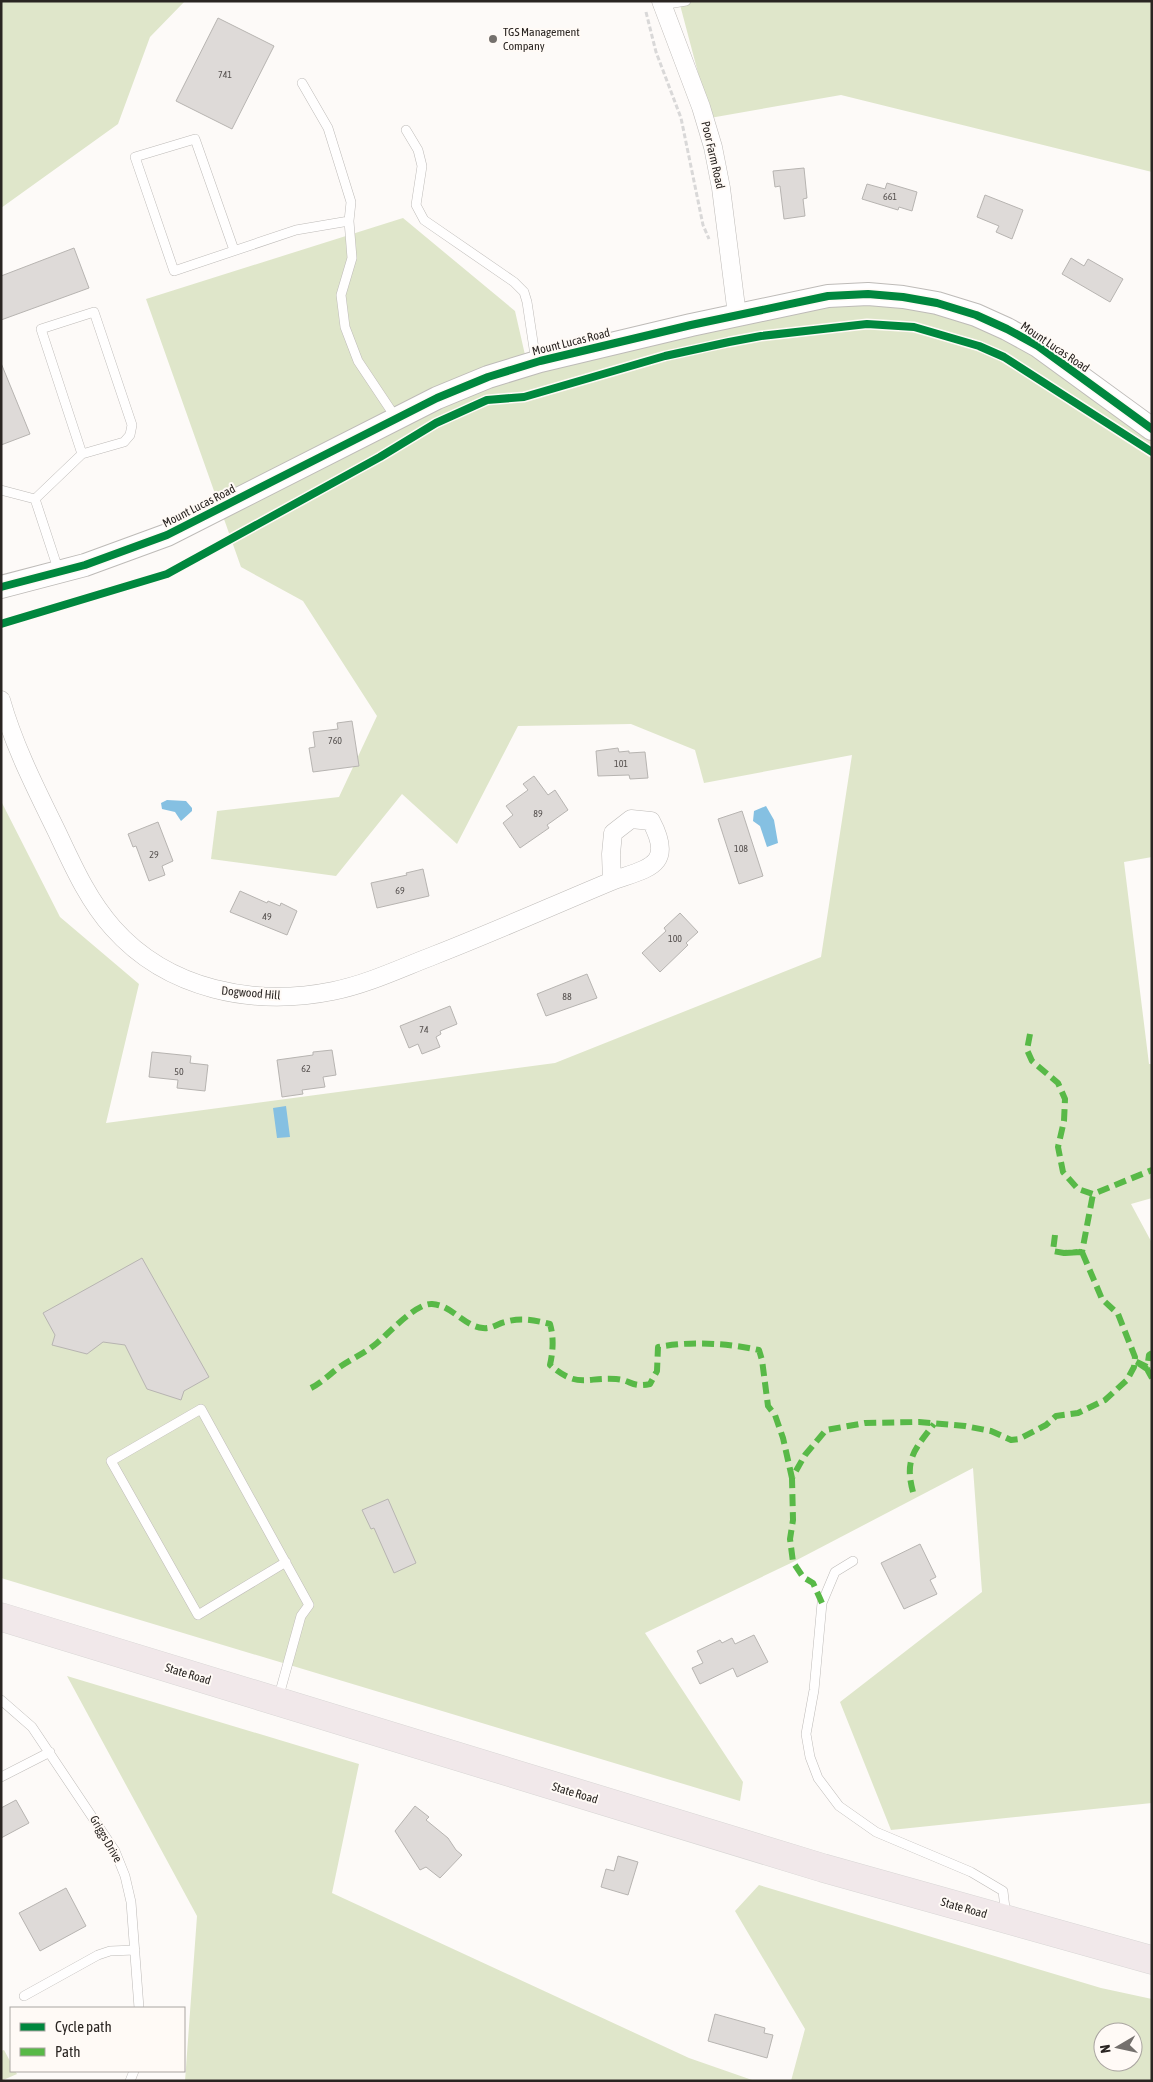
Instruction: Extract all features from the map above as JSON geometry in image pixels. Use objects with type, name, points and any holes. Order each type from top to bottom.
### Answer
[{"type":"highway","name":"State Road","points":[[1,1617],[822,1868],[1152,1960]]},
{"type":"street","name":"Poor Farm Road","points":[[656,5],[701,107],[713,147],[721,188],[737,315]]},
{"type":"street","name":"Mount Lucas Road","points":[[1,587],[85,565],[167,535],[396,418],[463,387],[536,363],[737,315],[828,296],[868,294],[903,297],[937,303],[976,315],[1038,346],[1152,428]]},
{"type":"street","name":"Dogwood Hill","points":[[1,700],[8,726],[19,751],[79,880],[95,906],[113,929],[135,950],[160,967],[186,981],[207,988],[238,995],[271,997],[303,996],[334,991],[365,982],[506,927],[536,912],[612,881]]},
{"type":"lane","points":[[656,5],[686,1]]},
{"type":"lane","points":[[302,83],[328,128],[351,202],[348,221],[352,258],[341,295],[345,327],[358,361],[396,418]]},
{"type":"lane","points":[[406,130],[418,150],[422,166],[416,205],[424,220],[514,282],[524,292],[536,363]]},
{"type":"lane","points":[[234,250],[194,139],[135,157],[174,271],[296,230],[348,221]]},
{"type":"lane","points":[[35,499],[82,454],[124,442],[130,435],[132,426],[94,312],[42,329],[82,454]]},
{"type":"lane","points":[[1,490],[35,499]]},
{"type":"lane","points":[[35,499],[59,572]]},
{"type":"lane","points":[[278,1702],[301,1616],[309,1605],[286,1562],[201,1409],[111,1461],[198,1615],[286,1562]]},
{"type":"lane","points":[[853,1561],[835,1572],[822,1603],[814,1690],[806,1734],[810,1757],[818,1778],[839,1806],[876,1832],[971,1872],[1003,1891],[1006,1919]]},
{"type":"lane","name":"Griggs Drive","points":[[1,1700],[32,1727],[115,1851],[125,1876],[131,1902],[139,2007]]},
{"type":"lane","points":[[1,1776],[50,1752]]},
{"type":"lane","points":[[24,1996],[98,1955],[110,1951],[135,1950]]},
{"type":"path","points":[[656,5],[656,52],[681,118],[703,225],[710,241]]},
{"type":"green space","points":[[1,1],[185,1],[150,37],[118,124],[1,208]]},
{"type":"green space","points":[[679,1],[1152,1],[1152,172],[841,95],[710,118]]},
{"type":"green space","points":[[403,218],[515,311],[528,368],[871,297],[986,320],[1152,428],[1152,857],[1124,862],[1149,1064],[1152,1064],[1152,1198],[1131,1204],[1152,1243],[1152,1803],[891,1830],[840,1702],[982,1592],[973,1468],[793,1562],[645,1633],[743,1782],[740,1801],[1,1578],[1,801],[60,917],[139,984],[106,1123],[555,1063],[821,957],[852,755],[704,783],[695,750],[631,724],[518,726],[457,844],[402,794],[336,876],[211,859],[217,811],[339,797],[377,716],[303,601],[241,567],[146,299]]},
{"type":"green space","points":[[67,1676],[359,1764],[332,1893],[689,2058],[755,2081],[185,2081],[197,1916]]},
{"type":"green space","points":[[759,1885],[1101,1988],[1152,1999],[1152,2081],[791,2081],[805,2029],[735,1911]]},
{"type":"green space","points":[[4,2050],[10,2061],[10,2072],[16,2072],[17,2074],[1,2081],[1,2051]]},
{"type":"water","points":[[167,800],[186,801],[192,808],[192,811],[181,821],[175,812],[162,809],[161,803]]},
{"type":"water","points":[[766,806],[774,820],[778,843],[767,847],[760,826],[753,821],[754,811]]},
{"type":"water","points":[[286,1106],[290,1137],[277,1138],[273,1108]]},
{"type":"building","points":[[218,18],[274,46],[232,129],[176,101]]},
{"type":"building","points":[[804,168],[807,198],[803,199],[805,216],[784,219],[780,186],[775,187],[773,171]]},
{"type":"building","points":[[887,183],[917,192],[912,211],[899,207],[898,210],[862,199],[867,184],[885,189]]},
{"type":"building","points":[[985,195],[1023,210],[1012,239],[996,232],[999,226],[977,217]]},
{"type":"building","points":[[74,248],[89,288],[1,320],[1,276]]},
{"type":"building","points":[[1071,258],[1084,266],[1088,259],[1123,279],[1110,302],[1062,274]]},
{"type":"building","points":[[1,363],[30,434],[1,445]]},
{"type":"building","points":[[352,721],[359,766],[313,772],[309,748],[315,747],[313,732],[338,729],[337,723]]},
{"type":"building","points":[[618,748],[619,752],[645,752],[648,778],[630,779],[629,775],[598,776],[596,751]]},
{"type":"building","points":[[534,776],[548,795],[555,790],[568,810],[547,825],[549,828],[520,848],[503,823],[513,815],[506,806],[528,790],[523,784]]},
{"type":"building","points":[[742,811],[763,876],[739,884],[718,819]]},
{"type":"building","points":[[158,822],[173,861],[162,866],[165,875],[149,881],[136,846],[133,847],[128,834]]},
{"type":"building","points":[[423,869],[429,896],[377,908],[371,883],[407,875],[406,873]]},
{"type":"building","points":[[240,891],[267,903],[268,901],[280,906],[281,903],[297,911],[287,935],[230,912]]},
{"type":"building","points":[[680,913],[698,932],[686,943],[688,945],[660,972],[642,953],[666,931],[664,928]]},
{"type":"building","points":[[587,974],[597,998],[546,1016],[537,994]]},
{"type":"building","points":[[450,1006],[457,1024],[440,1031],[441,1034],[436,1037],[440,1047],[422,1054],[418,1044],[409,1048],[400,1026]]},
{"type":"building","points":[[332,1050],[336,1075],[323,1077],[325,1087],[302,1090],[303,1094],[282,1097],[277,1060],[313,1055],[313,1052]]},
{"type":"building","points":[[152,1052],[191,1056],[190,1063],[208,1065],[205,1091],[177,1088],[178,1080],[149,1077]]},
{"type":"building","points":[[142,1258],[209,1377],[184,1391],[181,1400],[147,1389],[125,1345],[103,1342],[87,1354],[52,1345],[55,1335],[43,1313]]},
{"type":"building","points":[[388,1499],[416,1563],[394,1573],[374,1528],[371,1529],[362,1510]]},
{"type":"building","points":[[920,1544],[936,1577],[930,1580],[937,1594],[904,1609],[881,1563]]},
{"type":"building","points":[[754,1635],[768,1662],[737,1677],[733,1668],[700,1684],[692,1668],[703,1663],[697,1651],[720,1640],[722,1643],[732,1638],[735,1644]]},
{"type":"building","points":[[16,1800],[29,1823],[1,1838],[1,1808]]},
{"type":"building","points":[[415,1806],[429,1817],[426,1820],[448,1838],[462,1855],[440,1878],[426,1867],[420,1870],[395,1831]]},
{"type":"building","points":[[618,1856],[638,1862],[628,1895],[601,1887],[606,1869],[614,1871]]},
{"type":"building","points":[[66,1888],[86,1926],[40,1951],[19,1913]]},
{"type":"building","points":[[715,2014],[765,2028],[764,2033],[773,2035],[767,2058],[708,2041]]},
{"type":"marked path","points":[[1030,1034],[1027,1050],[1032,1061],[1058,1083],[1065,1099],[1064,1121],[1058,1147],[1063,1172],[1078,1189],[1093,1194],[1152,1170]]},
{"type":"marked path","points":[[1055,1235],[1053,1251],[1064,1253],[1082,1252],[1093,1194]]},
{"type":"marked path","points":[[822,1603],[813,1583],[803,1577],[793,1562],[790,1539],[793,1520],[792,1478],[805,1455],[826,1430],[865,1423],[919,1422],[965,1426],[991,1431],[1011,1440],[1019,1439],[1046,1425],[1056,1416],[1078,1413],[1105,1400],[1127,1380],[1134,1367],[1135,1357],[1118,1314],[1102,1299],[1082,1252],[1064,1253]]},
{"type":"marked path","points":[[311,1388],[338,1368],[372,1347],[418,1308],[432,1304],[446,1308],[469,1324],[483,1328],[522,1319],[550,1324],[553,1344],[550,1365],[568,1377],[582,1380],[616,1379],[639,1385],[650,1384],[657,1371],[658,1347],[696,1343],[721,1344],[759,1350],[768,1406],[775,1415],[783,1438],[792,1478]]},
{"type":"marked path","points":[[1147,1367],[1135,1361],[1147,1369],[1149,1355],[1152,1353]]},
{"type":"marked path","points":[[1147,1369],[1152,1378]]},
{"type":"marked path","points":[[913,1492],[910,1471],[913,1455],[934,1424]]},
{"type":"cycle path","points":[[1,587],[85,565],[167,535],[437,398],[488,377],[540,361],[691,325],[828,296],[868,294],[903,297],[937,303],[976,315],[1038,346],[1152,429]]},
{"type":"cycle path","points":[[1,624],[167,574],[380,457],[436,423],[487,400],[524,397],[665,356],[761,336],[867,324],[914,327],[979,346],[1004,357],[1152,452]]},
{"type":"place","name":"TGS Management Company","points":[[493,39]]}]
